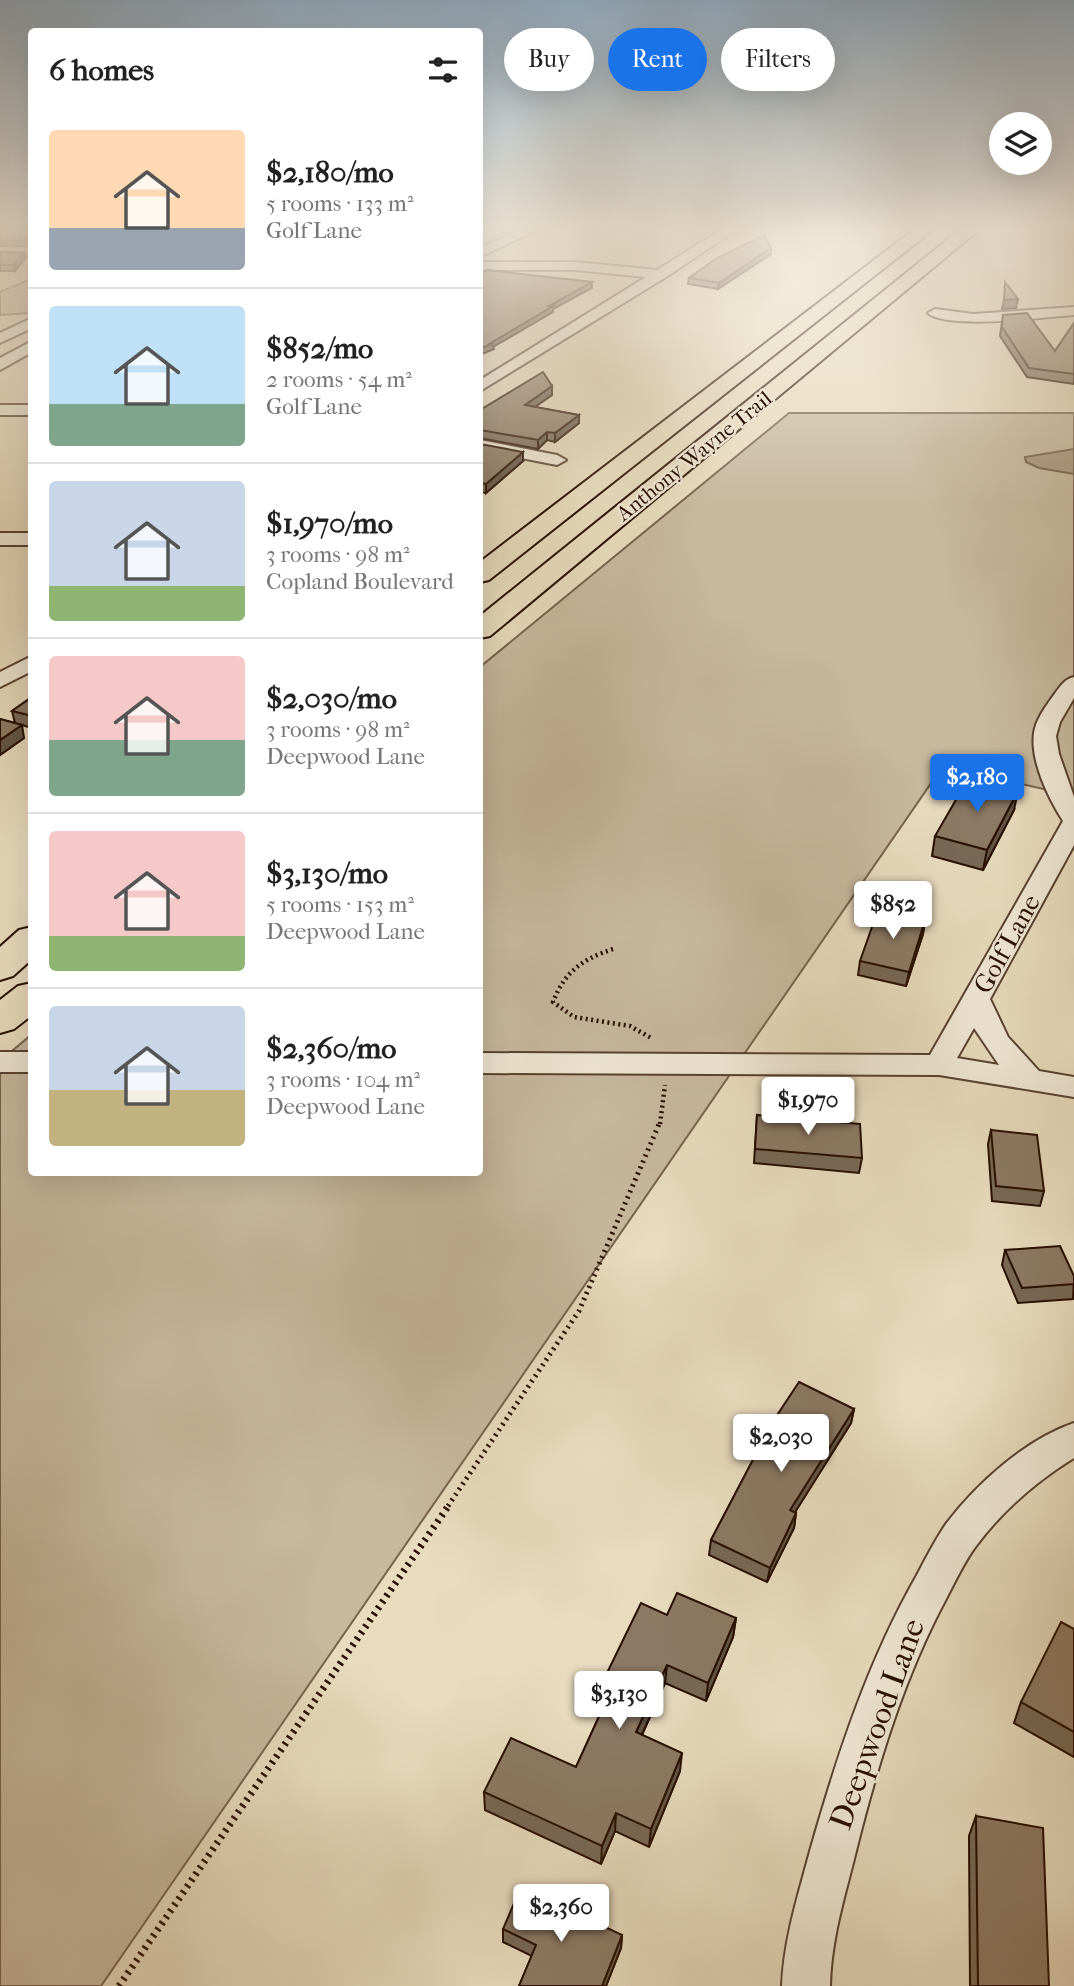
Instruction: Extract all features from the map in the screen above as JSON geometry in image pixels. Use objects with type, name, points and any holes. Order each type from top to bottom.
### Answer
[{"type":"highway","name":"Anthony Wayne Trail","points":[[483,572],[807,321]]},
{"type":"highway","name":"Anthony Wayne Trail","points":[[483,628],[859,321]]},
{"type":"highway","points":[[0,941],[28,920]]},
{"type":"highway","points":[[0,968],[28,942]]},
{"type":"highway","points":[[0,1020],[28,998]]},
{"type":"street","points":[[483,384],[586,321]]},
{"type":"street","points":[[0,322],[28,322]]},
{"type":"street","points":[[0,339],[28,324]]},
{"type":"street","points":[[0,365],[28,348]]},
{"type":"street","points":[[0,410],[28,410]]},
{"type":"street","points":[[483,446],[557,460]]},
{"type":"street","points":[[0,539],[28,539]]},
{"type":"street","points":[[0,681],[28,664]]},
{"type":"street","points":[[1074,682],[1052,716],[1045,737],[1065,808],[1074,822]]},
{"type":"street","name":"Golf Lane","points":[[939,1065],[1074,822]]},
{"type":"street","points":[[976,999],[996,1045],[1030,1080]]},
{"type":"street","points":[[0,1062],[28,1062]]},
{"type":"street","points":[[483,1063],[939,1065],[1074,1087]]},
{"type":"street","name":"Deepwood Lane","points":[[806,1986],[806,1954],[841,1821],[888,1677],[916,1612],[964,1530],[1006,1487],[1051,1451],[1074,1439]]},
{"type":"path","points":[[119,1986],[358,1640],[579,1311],[660,1125],[668,1064],[665,1045],[630,1026],[574,1017],[553,1002],[560,981],[584,958],[613,949]]},
{"type":"shaded area","points":[[789,413],[1074,413],[1074,796],[943,766],[101,1986],[0,1986],[0,1061],[28,1038],[28,1176],[483,1176],[483,665]]},
{"type":"shaded area","points":[[1074,449],[1074,474],[1039,468],[1026,462],[1025,457]]},
{"type":"building","points":[[483,321],[528,321],[491,343],[483,348]]},
{"type":"building","points":[[1003,321],[1033,321],[1055,351],[1074,323],[1074,374],[1029,368],[1002,327]]},
{"type":"building","points":[[543,372],[552,386],[525,405],[579,415],[555,433],[547,432],[538,440],[483,431],[483,408]]},
{"type":"building","points":[[483,445],[523,452],[486,484],[483,484]]},
{"type":"building","points":[[28,700],[28,715],[12,711]]},
{"type":"building","points":[[0,719],[22,725],[0,740]]},
{"type":"building","points":[[968,779],[1018,791],[987,850],[935,836]]},
{"type":"building","points":[[878,910],[925,920],[909,972],[860,961]]},
{"type":"building","points":[[757,1115],[860,1124],[862,1158],[755,1149]]},
{"type":"building","points":[[991,1130],[1037,1135],[1044,1191],[996,1186]]},
{"type":"building","points":[[1060,1246],[1074,1276],[1074,1284],[1022,1288],[1005,1250]]},
{"type":"building","points":[[799,1382],[854,1409],[790,1510],[796,1513],[770,1568],[711,1540],[757,1452],[754,1450]]},
{"type":"building","points":[[677,1593],[736,1618],[708,1683],[667,1665],[636,1732],[682,1753],[651,1829],[616,1813],[602,1846],[484,1792],[511,1738],[576,1767],[616,1679],[606,1675],[641,1603],[667,1615]]},
{"type":"building","points":[[1061,1622],[1074,1629],[1074,1732],[1021,1702]]},
{"type":"building","points":[[976,1816],[1043,1828],[1049,1986],[978,1986]]},
{"type":"building","points":[[521,1887],[622,1935],[602,1986],[519,1986],[536,1945],[503,1929]]}]
